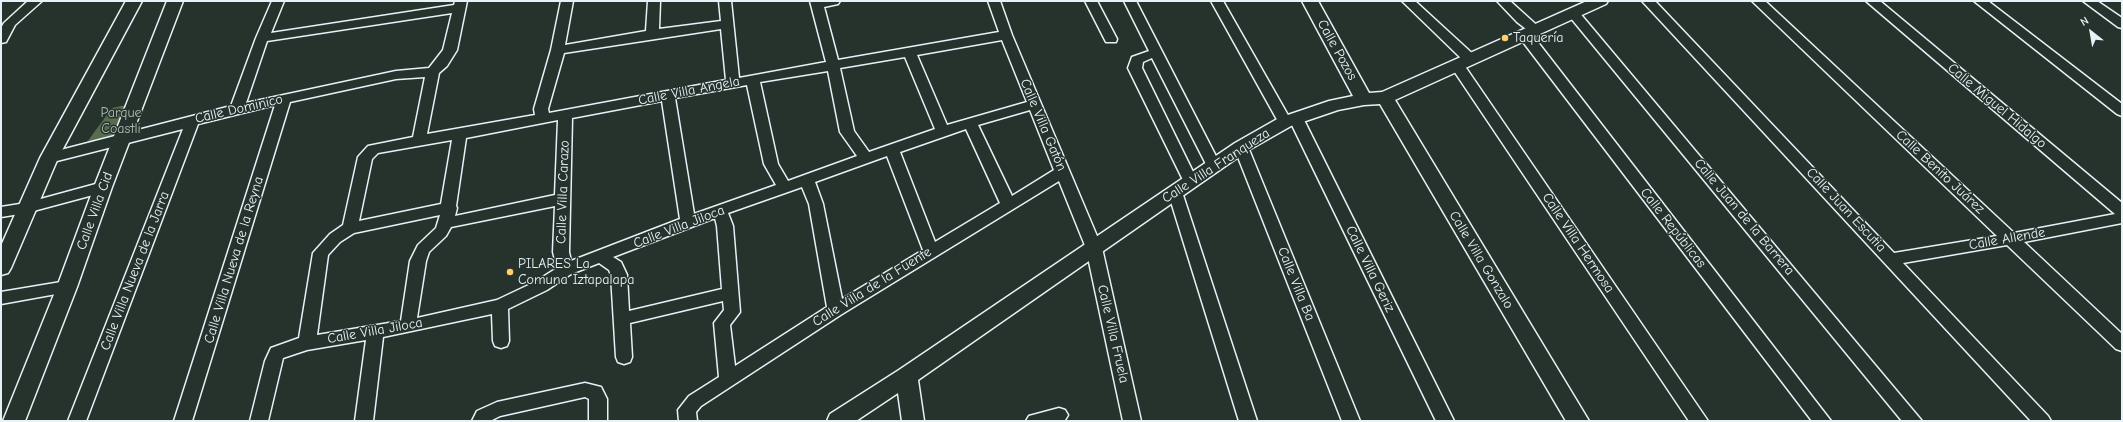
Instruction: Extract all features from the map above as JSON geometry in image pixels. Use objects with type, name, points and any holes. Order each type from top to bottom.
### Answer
[{"type":"street","points":[[1,39],[5,23],[36,1]]},
{"type":"street","points":[[1,268],[49,158],[134,1]]},
{"type":"street","name":"Calle Villa Cid","points":[[14,421],[67,287],[120,141],[175,1]]},
{"type":"street","points":[[237,109],[262,38],[278,1]]},
{"type":"street","points":[[543,118],[541,109],[558,50],[567,1]]},
{"type":"street","points":[[652,34],[654,1]]},
{"type":"street","points":[[725,1],[726,24],[733,83]]},
{"type":"street","points":[[834,1],[816,2],[833,65],[847,132],[866,159]]},
{"type":"street","name":"Calle Villa Gatón","points":[[994,1],[1006,35],[1094,248]]},
{"type":"street","points":[[1091,1],[1111,38]]},
{"type":"street","points":[[1130,1],[1214,166]]},
{"type":"street","points":[[1217,1],[1290,120]]},
{"type":"street","name":"Calle Pozos","points":[[1310,1],[1364,99]]},
{"type":"street","name":"Calle Villa Hermosa","points":[[1408,1],[1464,62],[1699,421]]},
{"type":"street","name":"Calle Repúblicas","points":[[1503,1],[1521,19],[1822,421]]},
{"type":"street","name":"Calle Villa Franqueza","points":[[838,421],[907,376],[1241,147],[1290,120],[1335,105],[1364,99],[1385,98],[1600,1]]},
{"type":"street","name":"Calle Juan Escutia","points":[[1648,1],[1892,259],[2042,421]]},
{"type":"street","name":"Calle Benito Juárez","points":[[1758,1],[2122,344]]},
{"type":"street","name":"Calle Miguel Hidalgo","points":[[1872,1],[2122,211]]},
{"type":"street","points":[[1980,1],[2122,111]]},
{"type":"street","points":[[2089,1],[2122,24]]},
{"type":"street","points":[[262,38],[460,5],[450,50],[442,63],[433,72],[419,140]]},
{"type":"street","name":"Calle Juan de la Barrera","points":[[1574,14],[1913,421]]},
{"type":"street","points":[[558,50],[652,34],[726,24]]},
{"type":"street","name":"Calle Villa Angela","points":[[350,228],[365,157],[373,149],[668,96],[753,79],[1006,35]]},
{"type":"street","points":[[909,52],[943,130]]},
{"type":"street","points":[[1156,53],[1143,56],[1137,60],[1135,68],[1191,182]]},
{"type":"street","name":"Calle Dominico","points":[[49,158],[284,98],[396,75],[433,72]]},
{"type":"street","points":[[753,79],[771,164],[785,188]]},
{"type":"street","points":[[668,96],[688,222]]},
{"type":"street","name":"Calle Villa Nueva de la Reyna","points":[[184,421],[284,98]]},
{"type":"street","name":"Calle Villa Gonzalo","points":[[1385,98],[1578,421]]},
{"type":"street","name":"Calle Villa Jiloca","points":[[259,421],[273,361],[277,353],[307,343],[408,326],[500,306],[541,286],[565,270],[688,222],[892,150],[943,130],[1034,104]]},
{"type":"street","name":"Calle Villa Carazo","points":[[565,270],[561,252],[566,114]]},
{"type":"street","name":"Calle Villa Nueva de la Jarra","points":[[77,421],[193,120]]},
{"type":"street","name":"Calle Villa Geriz","points":[[1290,120],[1445,421]]},
{"type":"street","points":[[970,122],[1008,204]]},
{"type":"street","points":[[408,326],[418,261],[423,249],[441,232],[446,223],[450,208],[460,134]]},
{"type":"street","name":"Calle Villa Ba","points":[[1241,147],[1351,421]]},
{"type":"street","points":[[892,150],[931,251]]},
{"type":"street","name":"Calle Villa de la Fuente","points":[[688,416],[695,401],[728,379],[931,251],[1062,172]]},
{"type":"street","points":[[806,181],[816,204],[836,310]]},
{"type":"street","points":[[1,212],[26,208],[103,187]]},
{"type":"street","points":[[1175,192],[1248,421]]},
{"type":"street","points":[[446,223],[562,200]]},
{"type":"street","points":[[307,343],[321,252],[335,238],[350,228],[450,208]]},
{"type":"street","points":[[720,211],[724,226],[732,312],[722,323],[728,379]]},
{"type":"street","name":"Calle Allende","points":[[1892,259],[2122,218]]},
{"type":"street","name":"Calle Villa Fruela","points":[[1094,248],[1132,421]]},
{"type":"street","points":[[601,257],[616,266],[619,275],[624,357]]},
{"type":"street","points":[[1,298],[67,287]]},
{"type":"street","points":[[622,319],[730,293]]},
{"type":"street","points":[[500,306],[500,341]]},
{"type":"street","points":[[364,421],[375,331]]},
{"type":"street","points":[[907,376],[913,421]]},
{"type":"street","points":[[481,421],[483,416],[496,409],[585,390],[594,392],[598,399],[598,421]]},
{"type":"street","points":[[1035,421],[1059,414]]},
{"type":"green space","name":"Parque Coastli","points":[[145,101],[133,134],[87,142],[112,108]]},
{"type":"place","name":"Taquería","points":[[1505,38]]},
{"type":"place","name":"PILARES La Comuna Iztapalapa","points":[[510,272]]}]
